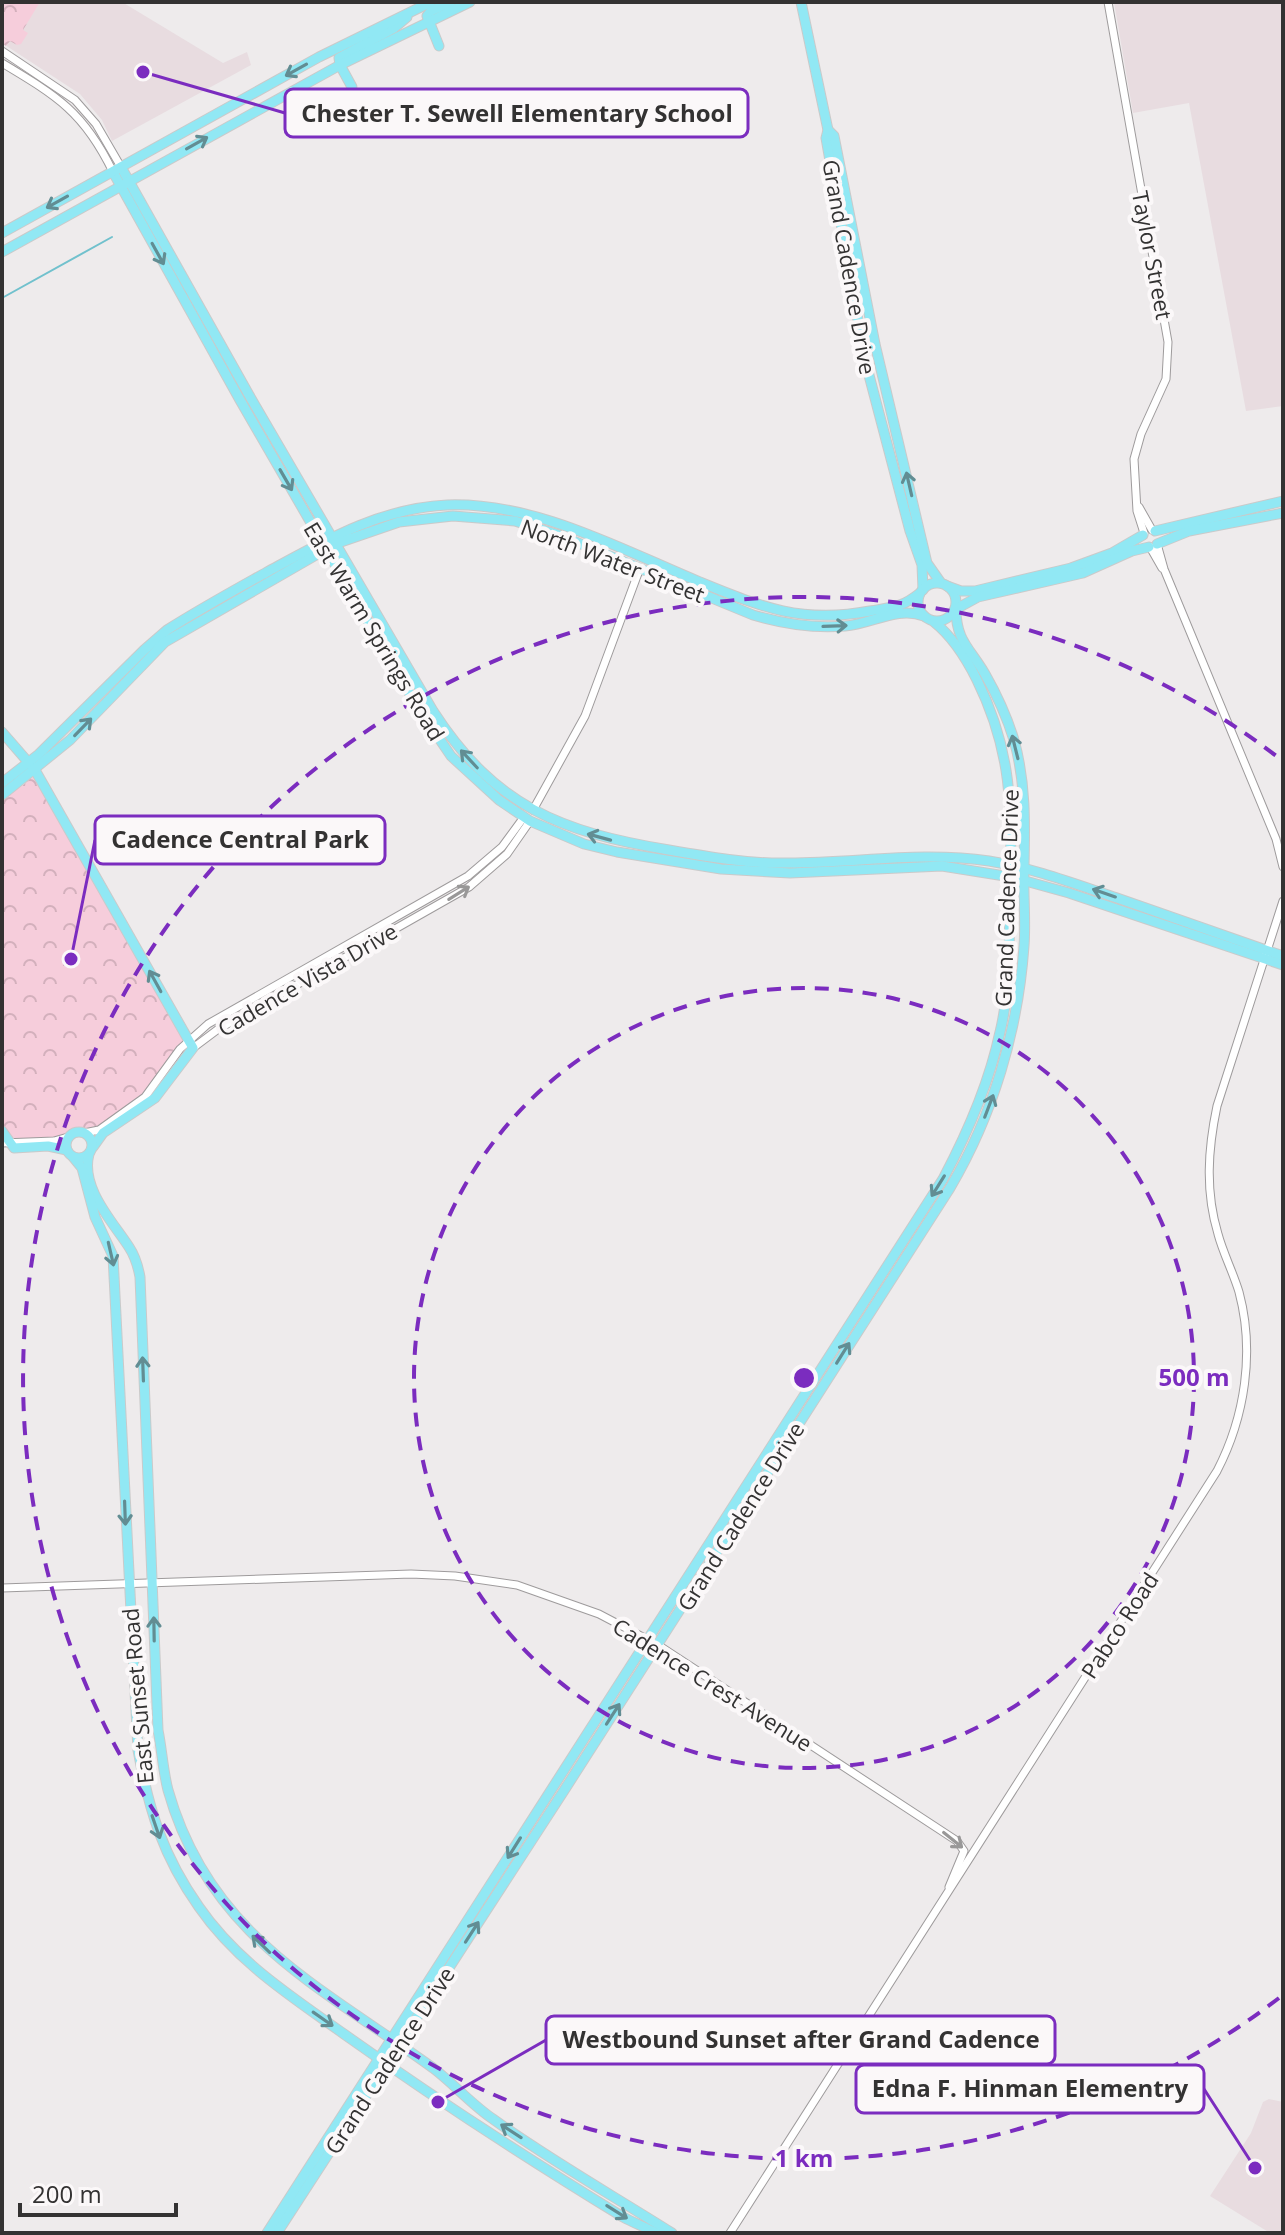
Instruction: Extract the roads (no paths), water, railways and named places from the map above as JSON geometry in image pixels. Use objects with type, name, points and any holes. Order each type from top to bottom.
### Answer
[{"type":"main road","points":[[2,233],[319,57],[431,2]]},
{"type":"main road","points":[[439,46],[428,21],[428,13],[451,2]]},
{"type":"main road","points":[[2,252],[340,65],[470,2]]},
{"type":"main road","name":"Grand Cadence Drive","points":[[801,2],[828,130],[826,138],[873,391],[922,565],[921,592]]},
{"type":"main road","points":[[352,87],[338,61],[341,55],[394,28],[415,9]]},
{"type":"main road","name":"Grand Cadence Drive","points":[[828,130],[834,136],[855,247],[927,563],[944,584]]},
{"type":"main road","name":"East Warm Springs Road","points":[[117,169],[323,546],[432,731],[462,768],[486,790],[527,819],[569,839],[601,849],[721,869],[790,873],[942,866],[1011,877],[1267,955],[1283,956]]},
{"type":"main road","name":"East Warm Springs Road","points":[[200,318],[424,697],[452,739],[493,782],[533,810],[565,825],[617,842],[744,861],[790,863],[922,856],[1011,865],[1189,923],[1267,955],[1283,965]]},
{"type":"main road","points":[[860,326],[868,339],[879,383],[886,388]]},
{"type":"main road","name":"North Water Street","points":[[2,795],[157,637],[191,615],[384,516],[419,508],[483,506],[540,518],[756,605],[812,615],[848,615],[894,609],[929,585],[944,584],[961,591],[975,591],[1071,568],[1112,553],[1149,532],[1283,501]]},
{"type":"main road","points":[[921,592],[918,605],[924,616],[934,622],[947,619],[956,609],[978,597],[1083,573],[1132,551],[1189,531],[1283,513]]},
{"type":"main road","name":"North Water Street","points":[[334,541],[411,520],[485,517],[545,530],[753,615],[786,624],[830,627],[859,625],[905,612],[924,616]]},
{"type":"main road","points":[[1149,532],[1159,536],[1152,546],[1143,543],[1149,532]]},
{"type":"main road","points":[[640,568],[652,567],[681,574]]},
{"type":"main road","points":[[944,584],[955,596],[956,609]]},
{"type":"main road","name":"Grand Cadence Drive","points":[[395,2042],[658,1645],[950,1188],[976,1139],[994,1094],[1019,997],[1025,943],[1026,816],[1015,746],[996,693],[957,631],[956,609]]},
{"type":"main road","points":[[753,615],[758,613],[797,620],[812,615]]},
{"type":"main road","name":"Grand Cadence Drive","points":[[277,2233],[646,1639],[935,1192],[968,1132],[1001,1031],[1008,972],[1010,786],[997,726],[967,662],[953,640],[934,622]]},
{"type":"main road","points":[[2,732],[32,766],[190,1044]]},
{"type":"main road","name":"North Water Street","points":[[2,783],[32,766]]},
{"type":"main road","points":[[486,790],[522,810],[533,810]]},
{"type":"main road","points":[[527,819],[565,825]]},
{"type":"main road","points":[[1135,916],[1137,911],[1142,911],[1182,925],[1189,923]]},
{"type":"main road","name":"Cadence Vista Drive","points":[[91,1151],[103,1133],[155,1098],[190,1044]]},
{"type":"main road","points":[[2,1131],[8,1144],[48,1146],[70,1154],[81,1158],[91,1151],[91,1138],[75,1132],[68,1137],[70,1154]]},
{"type":"main road","name":"East Sunset Road","points":[[91,1151],[88,1168],[99,1204],[130,1247],[140,1277],[158,1730],[168,1789],[201,1866],[240,1922],[275,1957],[435,2070],[494,2120],[672,2233]]},
{"type":"main road","name":"East Sunset Road","points":[[70,1154],[83,1170],[95,1217],[113,1256],[138,1750],[158,1834],[177,1871],[199,1907],[242,1958],[279,1988],[383,2061],[568,2182],[628,2220],[656,2233]]},
{"type":"main road","name":"Grand Cadence Drive","points":[[267,2233],[383,2061]]},
{"type":"main road","points":[[525,2154],[561,2170],[574,2171]]},
{"type":"main road","points":[[568,2182],[605,2191]]},
{"type":"street","name":"Taylor Street","points":[[1108,2],[1127,119],[1166,316],[1166,379],[1141,434],[1134,459],[1134,487],[1149,532]]},
{"type":"street","name":"East Warm Springs Road","points":[[2,51],[75,100],[96,124],[117,169]]},
{"type":"street","name":"East Warm Springs Road","points":[[2,63],[57,97],[79,117],[117,169]]},
{"type":"street","points":[[1152,546],[1276,839],[1283,867]]},
{"type":"street","points":[[533,810],[578,730],[640,568]]},
{"type":"street","name":"Cadence Vista Drive","points":[[84,1133],[99,1130],[145,1097],[190,1044],[469,887],[507,854],[527,819]]},
{"type":"street","points":[[1267,955],[1283,901]]},
{"type":"street","name":"Pabco Road","points":[[730,2233],[1217,1471],[1233,1436],[1245,1388],[1244,1331],[1239,1290],[1218,1234],[1212,1208],[1209,1161],[1217,1106],[1267,955]]},
{"type":"street","points":[[2,1152],[8,1144],[55,1141],[68,1137]]},
{"type":"street","name":"Cadence Crest Avenue","points":[[2,1588],[411,1574],[455,1576],[517,1585],[599,1614],[658,1645],[900,1803],[963,1848],[946,1897]]},
{"type":"waterway","points":[[2,298],[112,237]]},
{"type":"place","name":"Chester T. Sewell Elementary School","points":[[143,72]]},
{"type":"place","name":"Cadence Central Park","points":[[71,959]]},
{"type":"place","name":"Westbound Sunset after Grand Cadence","points":[[438,2102]]},
{"type":"place","name":"Edna F. Hinman Elementry","points":[[1255,2168]]}]
